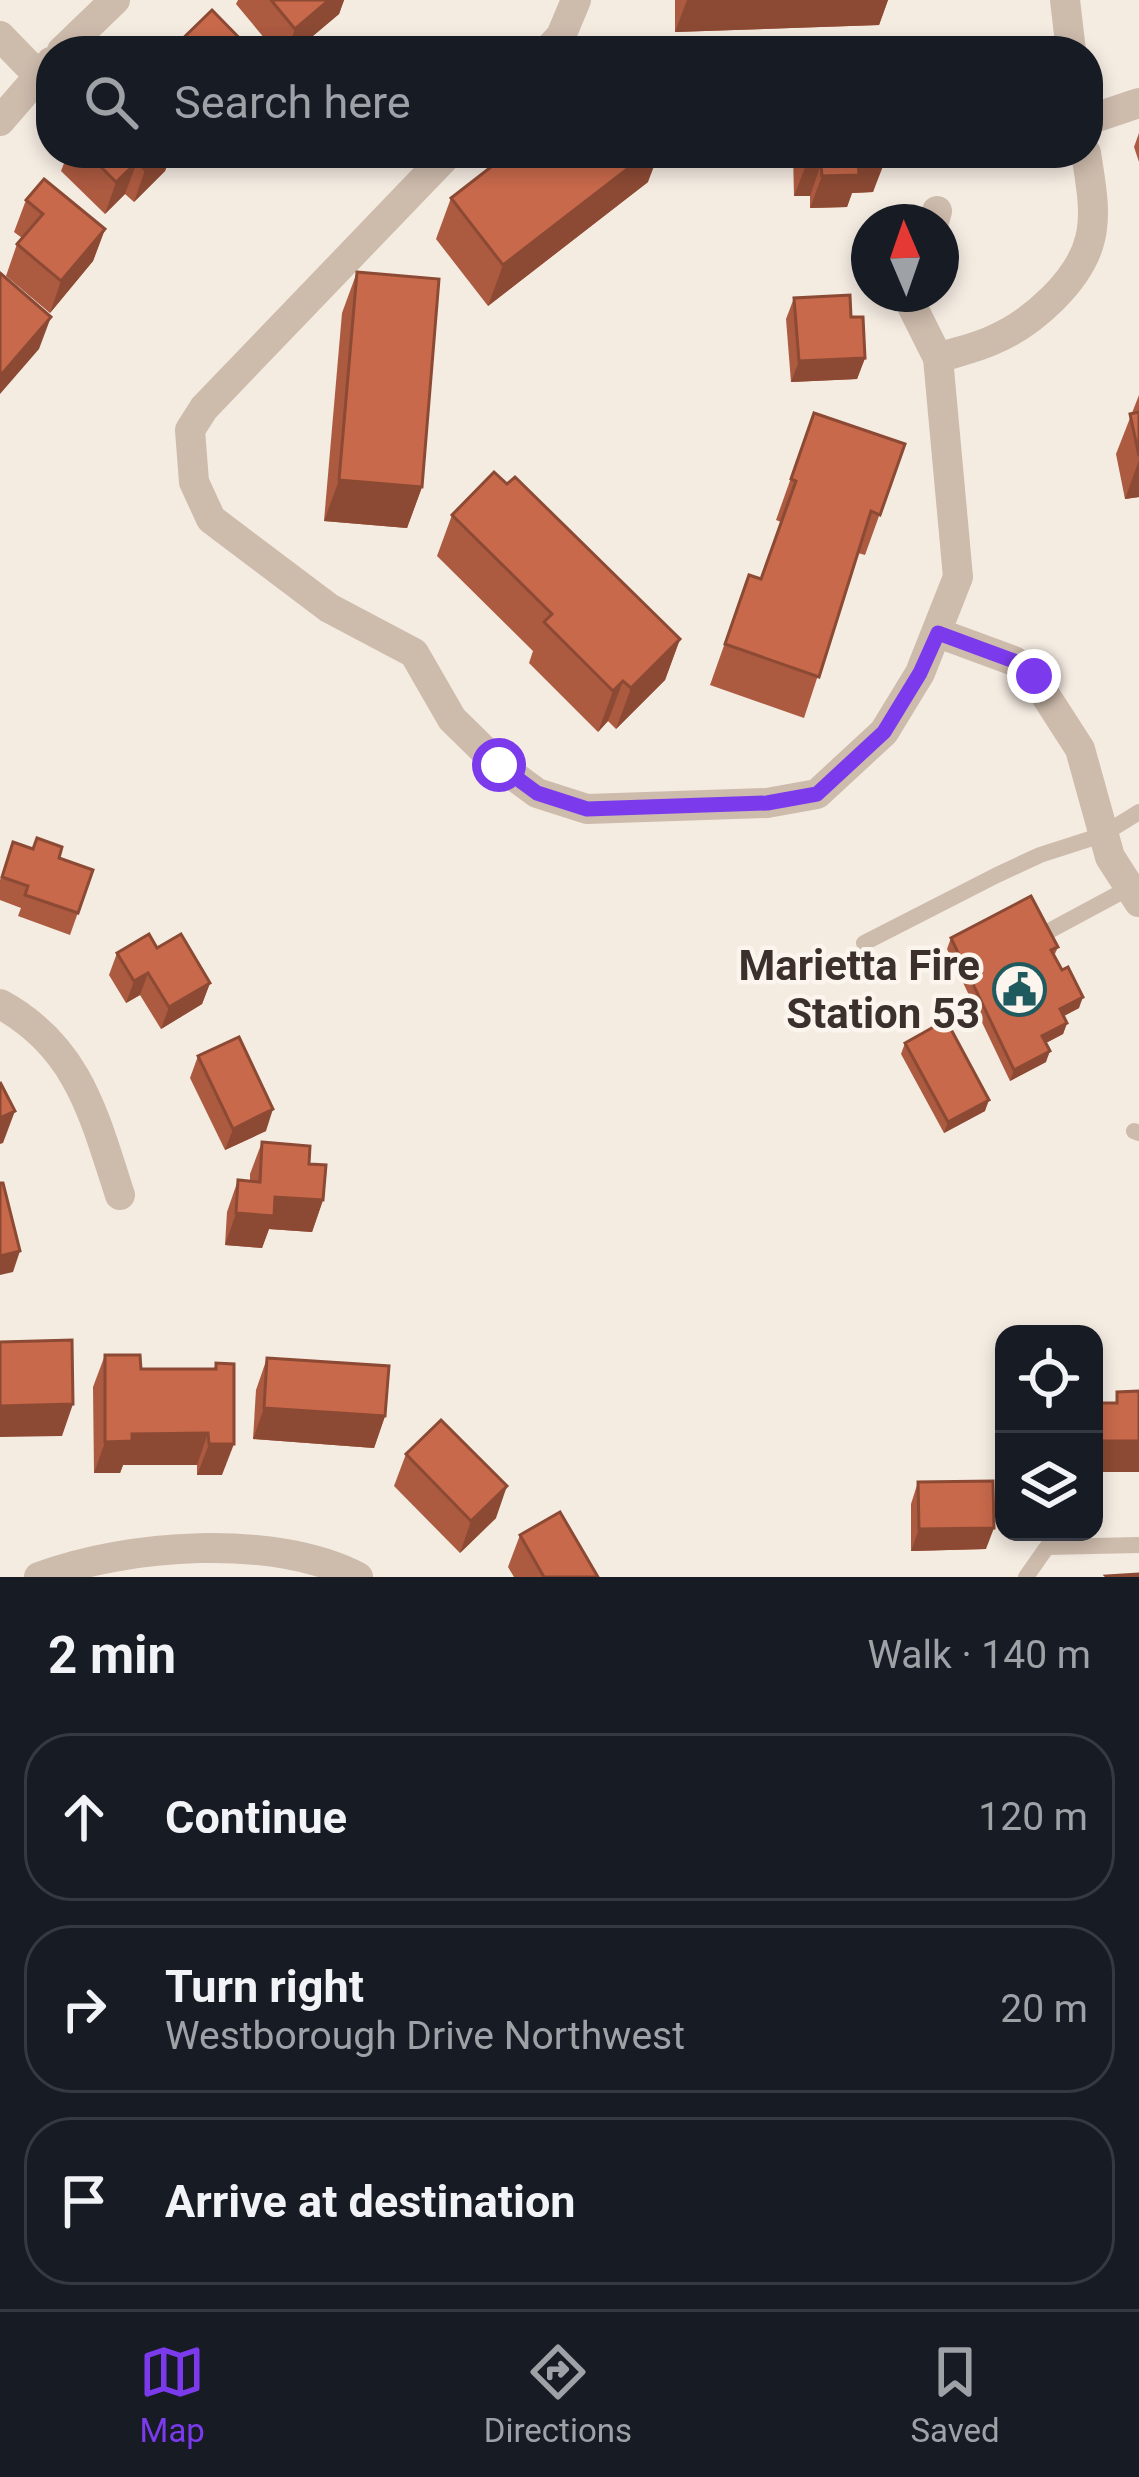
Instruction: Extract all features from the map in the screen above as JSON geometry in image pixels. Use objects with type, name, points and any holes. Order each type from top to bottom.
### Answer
[{"type":"street","points":[[78,36],[115,0]]},
{"type":"street","points":[[561,36],[576,0]]},
{"type":"street","points":[[1065,0],[1069,36]]},
{"type":"street","points":[[0,36],[36,62]]},
{"type":"street","points":[[0,121],[36,78]]},
{"type":"street","points":[[1103,115],[1139,104]]},
{"type":"street","points":[[435,168],[204,408],[190,430],[194,482],[212,519],[329,608],[413,652],[452,719],[499,765],[537,793],[587,809],[767,803],[817,794],[884,732],[920,673],[958,577],[938,358],[915,312]]},
{"type":"street","points":[[938,358],[996,340],[1047,304],[1072,274],[1090,240],[1088,168]]},
{"type":"street","points":[[938,633],[1014,661],[1034,676],[1080,749],[1102,835],[1132,883]]},
{"type":"street","points":[[0,1004],[35,1027],[63,1054],[93,1113],[120,1195]]},
{"type":"street","points":[[40,1577],[68,1566],[135,1555],[254,1547],[315,1559],[358,1577]]},
{"type":"lane","points":[[864,943],[1011,868],[1102,835],[1139,812]]},
{"type":"lane","points":[[1048,931],[1132,883]]},
{"type":"lane","points":[[1026,1577],[1047,1547],[1139,1545]]},
{"type":"building","points":[[271,0],[329,0],[295,29]]},
{"type":"building","points":[[212,10],[237,36],[185,36]]},
{"type":"building","points":[[102,168],[131,168],[116,182]]},
{"type":"building","points":[[490,168],[629,168],[503,265],[451,198]]},
{"type":"building","points":[[821,168],[858,168],[859,175],[822,176]]},
{"type":"building","points":[[44,179],[105,229],[61,281],[17,244],[43,214],[26,200]]},
{"type":"building","points":[[357,272],[439,279],[422,487],[339,480]]},
{"type":"building","points":[[0,273],[51,317],[0,376]]},
{"type":"building","points":[[850,295],[851,317],[863,317],[865,358],[799,361],[794,298]]},
{"type":"building","points":[[1139,412],[1139,456],[1130,414]]},
{"type":"building","points":[[814,413],[905,444],[880,515],[871,511],[819,677],[725,644],[749,575],[761,579]]},
{"type":"building","points":[[494,472],[507,484],[515,477],[680,639],[631,688],[623,681],[613,691],[544,622],[552,614],[452,515]]},
{"type":"building","points":[[37,838],[62,847],[59,858],[93,870],[78,913],[25,895],[28,886],[2,877],[13,842],[33,849]]},
{"type":"building","name":"Marietta Fire Station 53","points":[[1031,896],[1058,947],[1051,950],[1062,970],[1068,967],[1083,997],[1060,1009],[1067,1023],[1042,1036],[1050,1051],[1014,1070],[951,938]]},
{"type":"building","points":[[149,934],[157,948],[181,934],[210,983],[169,1007],[148,973],[134,981],[117,953]]},
{"type":"building","points":[[946,1020],[989,1100],[948,1122],[905,1043]]},
{"type":"building","points":[[239,1037],[273,1109],[233,1129],[198,1056]]},
{"type":"building","points":[[0,1082],[15,1111],[0,1118]]},
{"type":"building","points":[[262,1142],[310,1146],[309,1164],[326,1165],[323,1200],[275,1197],[274,1216],[236,1213],[238,1180],[260,1182]]},
{"type":"building","points":[[0,1183],[20,1251],[0,1256]]},
{"type":"building","points":[[72,1340],[73,1404],[0,1406],[0,1342]]},
{"type":"building","points":[[105,1355],[140,1355],[141,1369],[216,1369],[216,1363],[234,1364],[234,1444],[209,1444],[208,1433],[132,1434],[132,1441],[105,1442]]},
{"type":"building","points":[[267,1358],[389,1366],[385,1416],[264,1408]]},
{"type":"building","points":[[1139,1391],[1139,1441],[1103,1441],[1103,1403],[1117,1403],[1117,1392]]},
{"type":"building","points":[[441,1420],[507,1486],[471,1521],[406,1454]]},
{"type":"building","points":[[993,1481],[994,1528],[919,1529],[918,1482]]},
{"type":"building","points":[[560,1512],[598,1577],[544,1577],[520,1535]]},
{"type":"place","name":"Marietta Fire Station 53","points":[[1019,989]]},
{"type":"route","points":[[499,765],[537,793],[587,809],[767,803],[817,794],[884,732],[938,633],[1014,661],[1034,676]]}]
